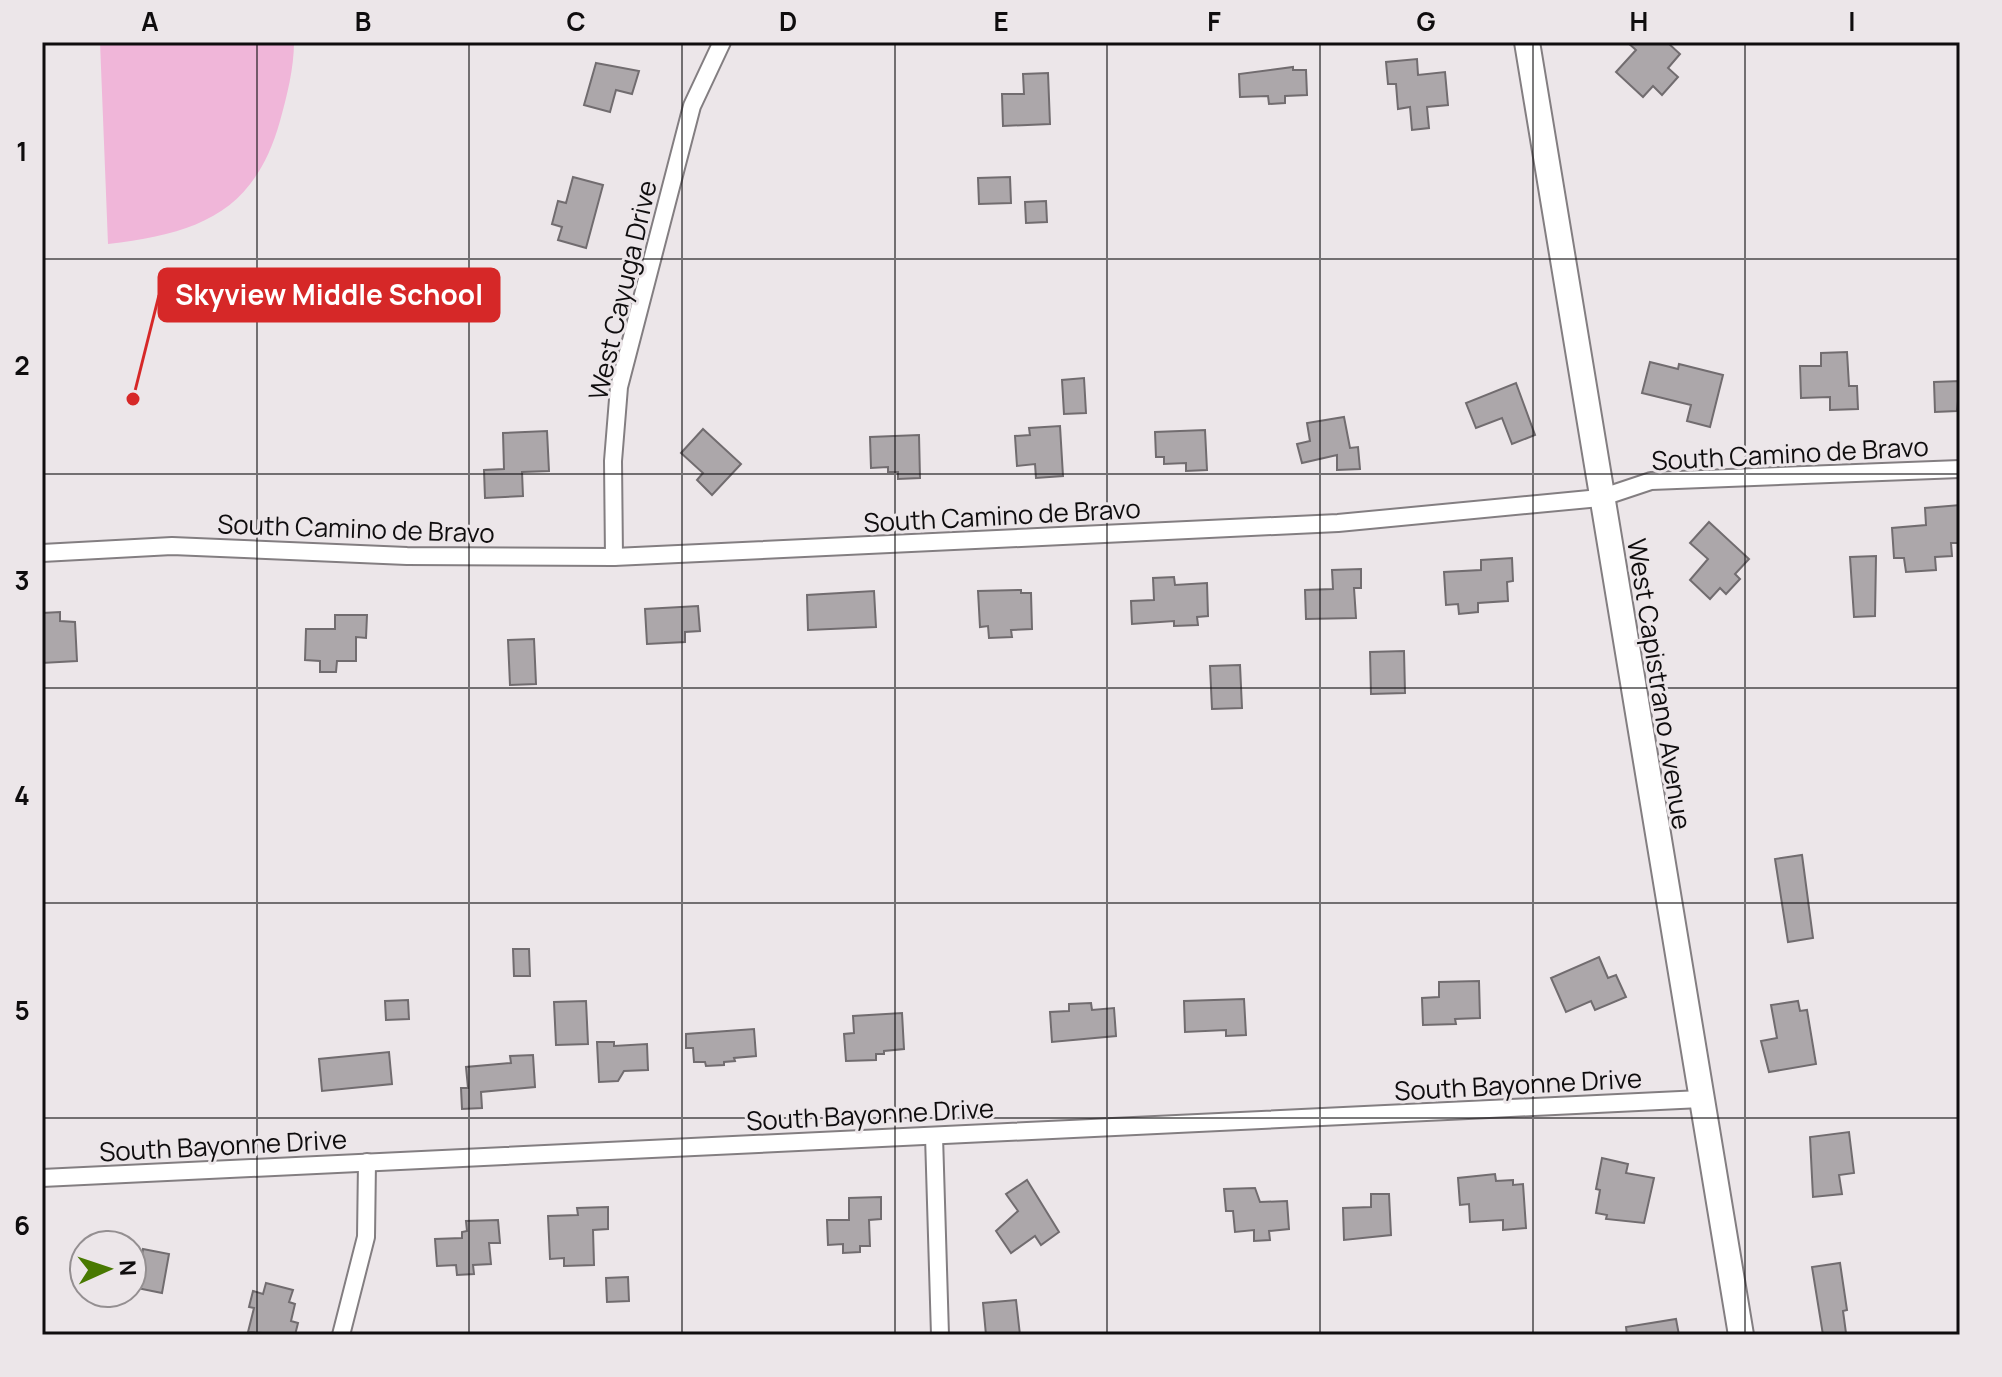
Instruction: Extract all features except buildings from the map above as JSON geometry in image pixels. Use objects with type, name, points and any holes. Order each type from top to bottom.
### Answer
[{"type":"street","name":"West Cayuga Drive","points":[[614,557],[613,461],[619,387],[692,106],[722,42]]},
{"type":"street","name":"West Capistrano Avenue","points":[[1527,42],[1600,498],[1741,1335]]},
{"type":"street","name":"South Camino de Bravo","points":[[42,553],[172,546],[407,556],[614,557],[1338,523],[1600,498],[1651,481],[1960,469]]},
{"type":"street","name":"South Bayonne Drive","points":[[42,1178],[1701,1099]]},
{"type":"street","points":[[934,1136],[940,1335]]},
{"type":"street","points":[[341,1335],[366,1237],[367,1162]]},
{"type":"shaded area","points":[[100,42],[294,42],[288,92],[269,153],[255,178],[238,198],[195,225],[108,244]]},
{"type":"place","name":"Skyview Middle School","points":[[133,399]]}]
